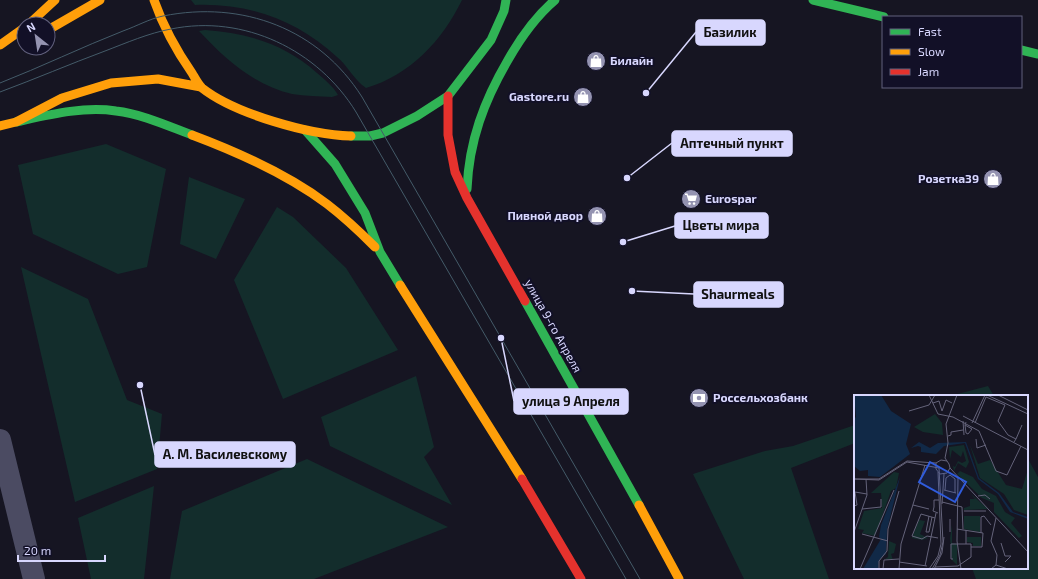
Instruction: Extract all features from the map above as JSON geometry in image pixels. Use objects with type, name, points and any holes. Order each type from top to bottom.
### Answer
[{"type":"main road","points":[[38,16],[55,0]]},
{"type":"main road","points":[[56,25],[100,0]]},
{"type":"main road","points":[[154,0],[160,17],[173,44],[201,87]]},
{"type":"main road","points":[[16,122],[62,98],[111,83],[158,79],[201,87],[215,96],[248,112],[282,124],[305,130],[349,136],[370,136],[383,133],[417,116],[448,96],[491,40],[504,11],[506,0]]},
{"type":"main road","points":[[467,198],[467,166],[474,132],[481,109],[495,81],[535,18],[555,0]]},
{"type":"main road","points":[[813,0],[882,17]]},
{"type":"main road","points":[[504,11],[515,4]]},
{"type":"main road","points":[[0,46],[16,34]]},
{"type":"main road","points":[[0,53],[16,45]]},
{"type":"main road","points":[[1022,50],[1038,54]]},
{"type":"main road","name":"улица 9-го Апреля","points":[[448,96],[448,135],[455,172],[467,198],[617,463],[678,579]]},
{"type":"main road","points":[[0,126],[66,112],[109,110],[140,117],[241,155],[300,186],[348,221],[380,252]]},
{"type":"main road","points":[[305,130],[335,164],[365,213],[380,252],[513,463],[581,579]]},
{"type":"street","points":[[0,440],[34,579]]},
{"type":"green space","points":[[191,0],[462,0],[445,29],[423,54],[397,75],[366,88],[341,61],[322,44],[289,24],[272,16],[254,11],[235,7],[195,5]]},
{"type":"green space","points":[[205,30],[250,37],[279,47],[305,63],[328,83],[338,95],[332,97],[292,94],[265,84],[241,70],[230,61],[199,31]]},
{"type":"green space","points":[[106,144],[166,169],[147,267],[118,274],[33,234],[18,165]]},
{"type":"green space","points":[[189,177],[245,199],[216,259],[180,244]]},
{"type":"green space","points":[[277,207],[293,217],[346,268],[398,350],[283,399],[234,280]]},
{"type":"green space","points":[[21,267],[88,299],[127,400],[162,414],[157,469],[75,502]]},
{"type":"green space","points":[[416,376],[434,447],[424,457],[452,505],[330,446],[321,417]]},
{"type":"green space","points":[[988,386],[993,395],[954,395]]},
{"type":"green space","points":[[854,425],[854,443],[791,468],[829,579],[744,579],[693,474],[765,451],[793,446]]},
{"type":"green space","points":[[307,459],[448,527],[314,579],[170,579],[182,511]]},
{"type":"green space","points":[[1028,459],[1038,477],[1038,579],[976,579],[972,569],[1028,569]]},
{"type":"green space","points":[[154,486],[144,579],[91,579],[78,518]]},
{"type":"tram line","points":[[0,83],[153,19],[163,16],[193,12],[222,12],[250,17],[276,25],[301,37],[324,53],[344,73],[362,97],[640,579]]},
{"type":"tram line","points":[[0,92],[146,36],[171,29],[198,26],[225,27],[252,32],[277,42],[300,55],[321,71],[340,90],[356,112],[626,579]]},
{"type":"traffic: fast","points":[[351,136],[370,136],[383,133],[417,116],[448,96],[491,40],[504,11],[506,0]]},
{"type":"traffic: fast","points":[[467,189],[471,154],[479,122],[499,75],[523,35],[541,13],[555,0]]},
{"type":"traffic: fast","points":[[813,0],[882,17]]},
{"type":"traffic: fast","points":[[1022,50],[1038,54]]},
{"type":"traffic: fast","points":[[16,122],[78,110],[104,110],[135,115],[192,135]]},
{"type":"traffic: fast","points":[[305,130],[335,164],[365,213],[380,252],[400,285]]},
{"type":"traffic: fast","points":[[525,301],[639,505]]},
{"type":"traffic: slow","points":[[38,16],[55,0]]},
{"type":"traffic: slow","points":[[56,25],[100,0]]},
{"type":"traffic: slow","points":[[154,0],[170,38],[202,88],[233,106],[274,121],[315,132],[351,136]]},
{"type":"traffic: slow","points":[[0,45],[16,34]]},
{"type":"traffic: slow","points":[[0,126],[16,122],[62,98],[111,83],[158,79],[201,87]]},
{"type":"traffic: slow","points":[[192,135],[228,149],[296,183],[333,209],[375,247]]},
{"type":"traffic: slow","points":[[400,285],[522,479]]},
{"type":"traffic: slow","points":[[639,505],[679,579]]},
{"type":"traffic: jam","points":[[448,96],[448,135],[455,172],[467,198],[525,301]]},
{"type":"traffic: jam","points":[[522,479],[581,579]]},
{"type":"place","name":"Билайн","points":[[596,61]]},
{"type":"place","name":"Базилик","points":[[646,93]]},
{"type":"place","name":"Gastore.ru","points":[[583,97]]},
{"type":"place","name":"Аптечный пункт","points":[[627,178]]},
{"type":"place","name":"Розетка39","points":[[993,179]]},
{"type":"place","name":"Eurospar","points":[[691,199]]},
{"type":"place","name":"Пивной двор","points":[[597,216]]},
{"type":"place","name":"Цветы мира","points":[[623,242]]},
{"type":"place","name":"Shaurmeals","points":[[632,291]]},
{"type":"place","name":"улица 9 Апреля","points":[[501,338]]},
{"type":"place","name":"А. М. Василевскому","points":[[140,385]]},
{"type":"place","name":"Россельхозбанк","points":[[699,398]]}]
